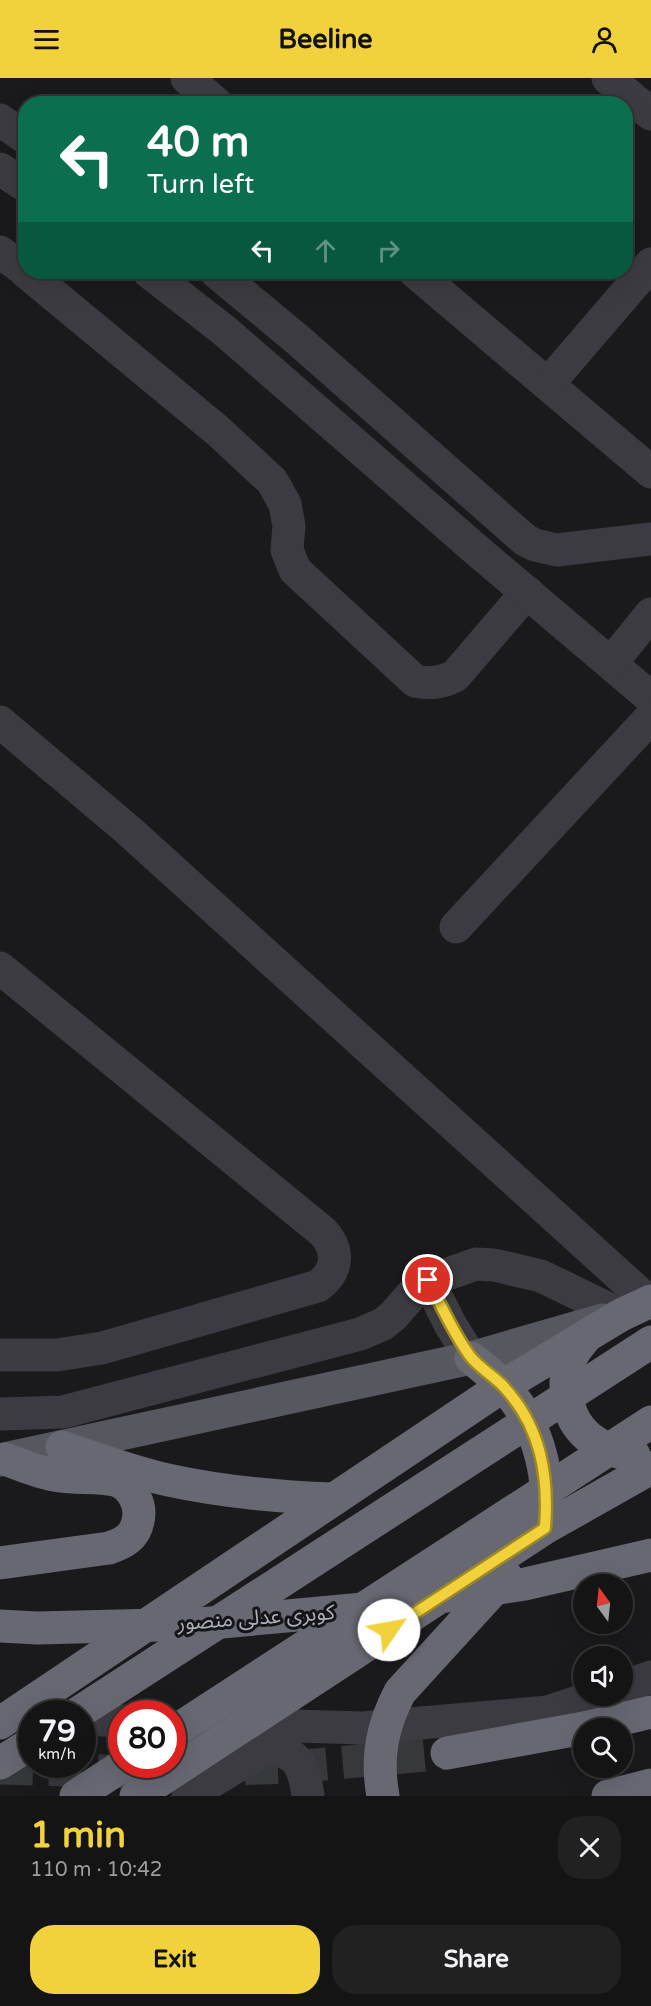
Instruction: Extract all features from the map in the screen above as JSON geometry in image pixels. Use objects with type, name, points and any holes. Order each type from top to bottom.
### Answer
[{"type":"highway","points":[[0,1723],[503,1386],[588,1334],[640,1306]]},
{"type":"highway","points":[[588,1334],[572,1356],[565,1382],[568,1409],[582,1432],[604,1449],[630,1455],[651,1456]]},
{"type":"highway","points":[[96,1701],[651,1342]]},
{"type":"highway","points":[[383,1796],[379,1758],[382,1735],[389,1713],[400,1692],[531,1551],[545,1528],[546,1477],[531,1428],[519,1406],[503,1386],[471,1358]]},
{"type":"highway","points":[[186,1724],[651,1422]]},
{"type":"highway","points":[[62,1447],[168,1480],[234,1492],[278,1497],[334,1499]]},
{"type":"highway","points":[[0,1563],[109,1548],[130,1538],[139,1517],[139,1505],[134,1495],[116,1480],[54,1475],[3,1460]]},
{"type":"highway","points":[[136,1796],[545,1528],[651,1468]]},
{"type":"highway","name":"كوبرى عدلى منصور","points":[[0,1626],[37,1628],[200,1624],[363,1609],[525,1584],[651,1555]]},
{"type":"highway","points":[[626,1718],[651,1712]]},
{"type":"highway","points":[[447,1754],[573,1730]]},
{"type":"highway","points":[[0,1763],[18,1752]]},
{"type":"highway","points":[[76,1796],[108,1775]]},
{"type":"highway","points":[[609,1796],[651,1785]]},
{"type":"main road","points":[[3,1460],[471,1358],[640,1306]]},
{"type":"street","points":[[187,78],[208,96]]},
{"type":"street","points":[[608,78],[630,96]]},
{"type":"street","points":[[633,99],[651,114]]},
{"type":"street","points":[[0,120],[18,132]]},
{"type":"street","points":[[0,169],[18,181]]},
{"type":"street","points":[[0,252],[18,265]]},
{"type":"street","points":[[548,384],[651,264]]},
{"type":"street","points":[[36,279],[218,431],[272,481],[285,504],[289,526],[287,550],[294,570],[415,681],[427,684],[439,683],[455,676],[527,592]]},
{"type":"street","points":[[158,279],[226,332],[651,698]]},
{"type":"street","points":[[224,279],[298,340],[525,540],[557,550],[651,538]]},
{"type":"street","points":[[423,279],[651,472]]},
{"type":"street","points":[[611,663],[651,614]]},
{"type":"street","points":[[456,927],[651,717]]},
{"type":"street","points":[[0,722],[128,830],[640,1306]]},
{"type":"street","points":[[0,968],[323,1232],[331,1240],[336,1260],[327,1280],[318,1286],[102,1348],[49,1355],[0,1355]]},
{"type":"street","points":[[0,1414],[63,1412],[360,1334],[384,1324],[417,1288],[428,1280],[476,1264],[494,1265],[541,1276],[640,1306]]},
{"type":"street","points":[[428,1280],[471,1358]]},
{"type":"street","points":[[633,1683],[651,1677]]},
{"type":"street","points":[[186,1723],[363,1728],[548,1712],[573,1704]]},
{"type":"street","points":[[0,1712],[18,1713]]},
{"type":"street","points":[[188,1796],[262,1751],[274,1750],[286,1752],[296,1759],[303,1769],[308,1796]]},
{"type":"tunnel","points":[[0,1768],[137,1772],[292,1767],[447,1753]]},
{"type":"route","points":[[389,1630],[545,1528],[546,1477],[531,1428],[519,1406],[503,1386],[471,1358],[428,1280]]}]
